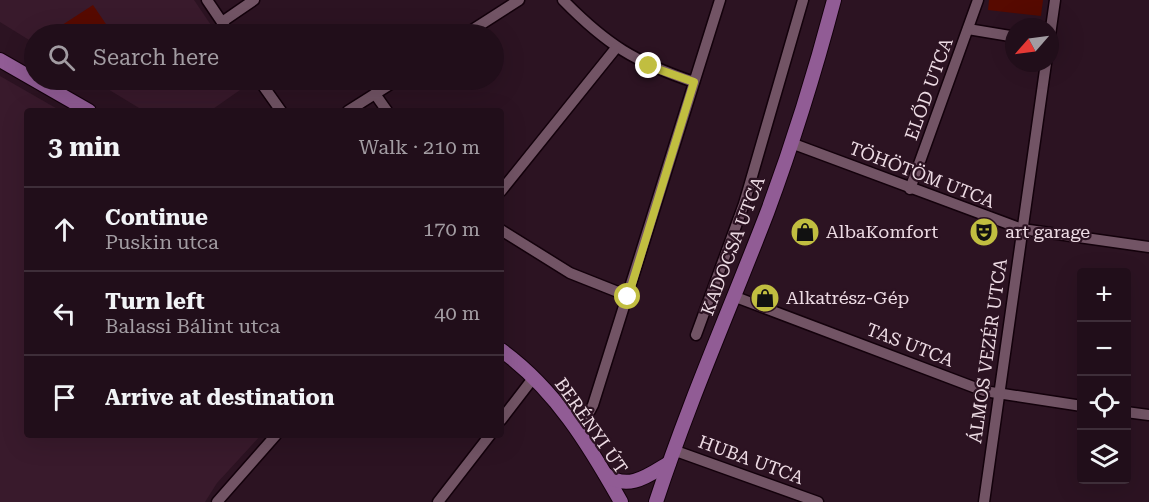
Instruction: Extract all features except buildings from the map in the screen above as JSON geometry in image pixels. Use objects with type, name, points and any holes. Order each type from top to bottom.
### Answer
[{"type":"main road","name":"KADOCSA UTCA","points":[[656,502],[767,212],[791,143],[834,0]]},
{"type":"main road","points":[[0,60],[24,74]]},
{"type":"main road","points":[[52,90],[84,108]]},
{"type":"main road","name":"BERÉNYI ÚT","points":[[504,352],[534,377],[559,405],[621,502]]},
{"type":"main road","points":[[605,474],[618,481],[632,482],[647,478],[669,464]]},
{"type":"street","points":[[207,0],[222,22],[254,0]]},
{"type":"street","points":[[482,24],[519,0]]},
{"type":"street","points":[[563,0],[616,48],[649,66],[694,82]]},
{"type":"street","points":[[575,428],[585,420],[593,405],[720,0]]},
{"type":"street","name":"KADOCSA UTCA","points":[[696,335],[744,204],[803,0]]},
{"type":"street","name":"ELŐD UTCA","points":[[910,189],[978,0]]},
{"type":"street","points":[[1052,18],[1055,0]]},
{"type":"street","points":[[968,29],[1005,35]]},
{"type":"street","points":[[504,187],[616,48]]},
{"type":"street","name":"ÁLMOS VEZÉR UTCA","points":[[984,502],[1045,72]]},
{"type":"street","points":[[267,90],[279,108]]},
{"type":"street","points":[[353,108],[381,90]]},
{"type":"street","points":[[375,94],[385,108]]},
{"type":"street","name":"TÖHÖTÖM UTCA","points":[[791,143],[1022,230],[1149,247]]},
{"type":"street","points":[[504,232],[570,273],[628,297]]},
{"type":"street","name":"TAS UTCA","points":[[733,296],[984,391],[1077,405]]},
{"type":"street","points":[[504,416],[534,377]]},
{"type":"street","points":[[1131,413],[1149,415]]},
{"type":"street","points":[[217,502],[273,438]]},
{"type":"street","points":[[438,502],[488,438]]},
{"type":"street","name":"HUBA UTCA","points":[[674,450],[818,502]]},
{"type":"shaded area","points":[[0,0],[194,0],[210,24],[24,24],[24,37],[0,22]]},
{"type":"shaded area","points":[[989,0],[1043,0],[1041,16],[988,10]]},
{"type":"shaded area","points":[[93,5],[106,24],[64,24]]},
{"type":"shaded area","points":[[0,76],[56,108],[24,108],[24,438],[258,438],[217,483],[205,502],[0,502]]},
{"type":"shaded area","points":[[109,90],[240,90],[214,108],[139,108]]},
{"type":"place","name":"AlbaKomfort","points":[[805,232]]},
{"type":"place","name":"art garage","points":[[984,232]]},
{"type":"place","name":"Alkatrész-Gép","points":[[765,298]]},
{"type":"route","points":[[628,297],[694,82],[649,66]]}]
